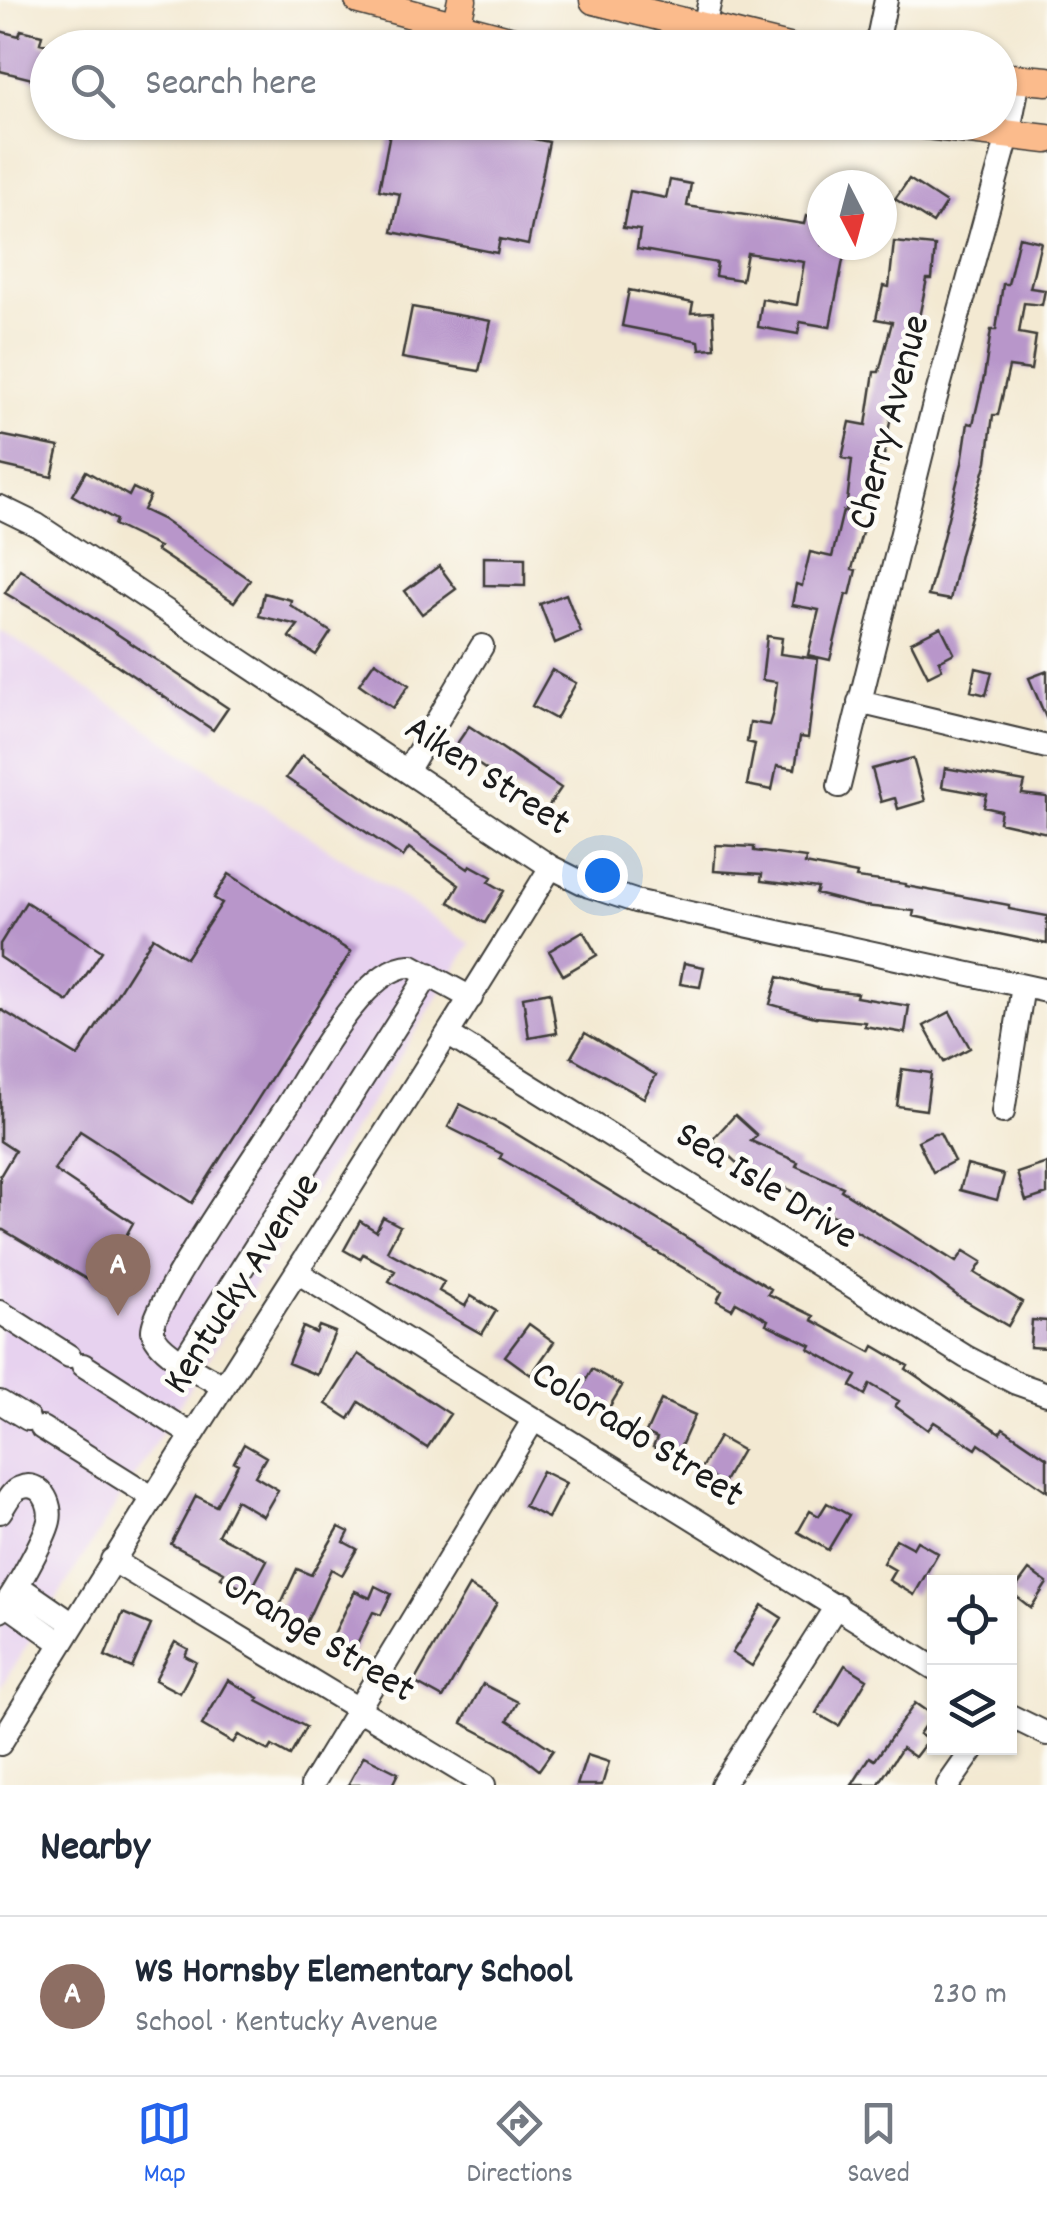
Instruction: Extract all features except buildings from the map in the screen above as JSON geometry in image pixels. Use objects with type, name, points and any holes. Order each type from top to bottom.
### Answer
[{"type":"main road","points":[[359,0],[459,13],[497,30]]},
{"type":"main road","points":[[594,0],[704,25]]},
{"type":"main road","points":[[1017,137],[1047,139]]},
{"type":"street","points":[[880,30],[886,0]]},
{"type":"street","name":"Cherry Avenue","points":[[839,786],[933,408],[1007,140]]},
{"type":"street","name":"Aiken Street","points":[[0,507],[37,525],[551,867],[589,886],[635,900],[1047,991]]},
{"type":"street","points":[[408,772],[482,646]]},
{"type":"street","points":[[858,702],[1047,747]]},
{"type":"street","name":"Kentucky Avenue","points":[[0,1744],[112,1560],[449,1035],[551,867]]},
{"type":"street","points":[[223,1386],[156,1340],[152,1330],[154,1318],[324,1045],[371,986],[400,965],[412,966],[472,998]]},
{"type":"street","points":[[183,1362],[429,974]]},
{"type":"street","points":[[1003,1112],[1022,986]]},
{"type":"street","name":"Sea Isle Drive","points":[[449,1035],[966,1357],[1047,1394]]},
{"type":"street","name":"Colorado Street","points":[[297,1272],[929,1665]]},
{"type":"street","points":[[0,1312],[192,1435]]},
{"type":"street","points":[[0,1402],[152,1498]]},
{"type":"street","points":[[312,1785],[534,1419]]},
{"type":"street","points":[[0,1512],[22,1486],[35,1487],[47,1497],[49,1521],[8,1600],[67,1633]]},
{"type":"street","name":"Orange Street","points":[[112,1560],[484,1785]]},
{"type":"street","points":[[722,1785],[836,1605]]},
{"type":"street","points":[[1017,1719],[1047,1734]]},
{"type":"street","points":[[948,1785],[969,1755]]},
{"type":"shaded area","points":[[0,630],[471,944],[0,1688]]},
{"type":"place","name":"WS Hornsby Elementary School","points":[[118,1316]]}]
